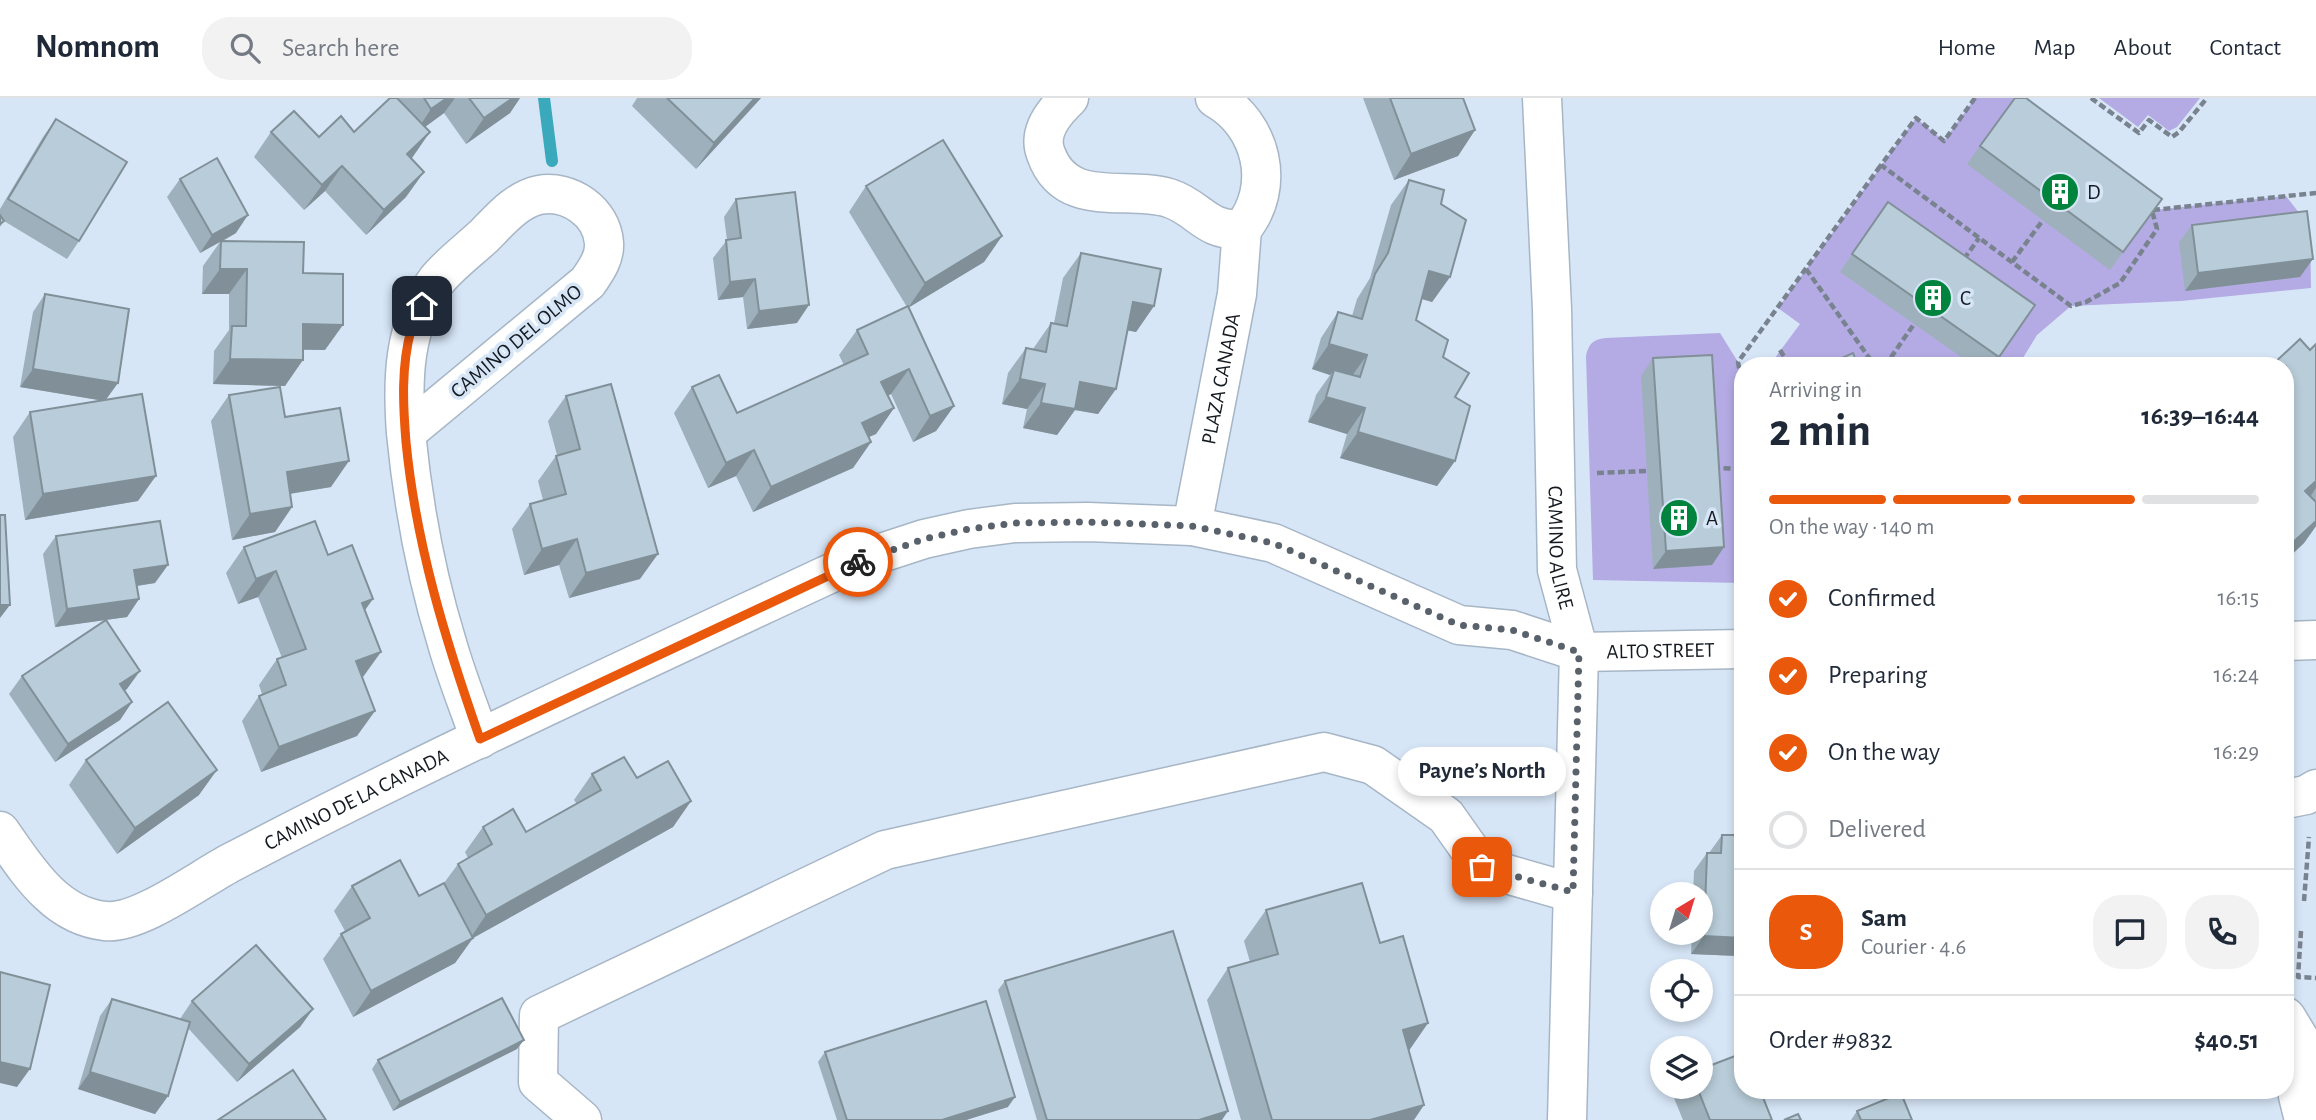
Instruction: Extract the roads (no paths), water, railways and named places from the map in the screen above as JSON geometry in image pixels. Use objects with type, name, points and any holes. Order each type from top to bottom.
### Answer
[{"type":"street","points":[[1069,98],[1056,110],[1046,127],[1043,146],[1050,166],[1065,181],[1084,190],[1107,194],[1152,194],[1172,199],[1210,223],[1227,230],[1242,229]]},
{"type":"street","name":"PLAZA CANADA","points":[[1192,526],[1237,294],[1242,229],[1253,216],[1260,196],[1262,170],[1256,144],[1242,121],[1215,98]]},
{"type":"street","name":"CAMINO ALIRE","points":[[1542,98],[1552,309],[1557,570],[1579,652],[1567,1120]]},
{"type":"street","name":"CAMINO DEL OLMO","points":[[406,433],[588,282],[600,265],[604,244],[599,223],[584,206],[564,196],[541,194],[520,201],[438,279],[411,329],[405,361],[403,399],[406,433],[415,507],[447,645],[480,739]]},
{"type":"street","name":"CAMINO DE LA CANADA","points":[[0,831],[34,879],[65,906],[95,919],[124,920],[231,863],[480,739],[827,575],[924,539],[1015,523],[1088,522],[1192,526],[1273,543],[1459,625],[1512,630],[1579,652]]},
{"type":"street","points":[[2294,641],[2316,640]]},
{"type":"street","name":"ALTO STREET","points":[[1579,652],[1734,649]]},
{"type":"street","points":[[582,1120],[538,1083],[539,1016],[885,850],[1324,752],[1373,765],[1447,816],[1482,867],[1573,892]]},
{"type":"street","points":[[2294,797],[2316,789]]},
{"type":"street","points":[[2294,1030],[2300,1040],[2301,1108]]},
{"type":"waterway","points":[[544,98],[552,161]]},
{"type":"place","name":"D","points":[[2060,192]]},
{"type":"place","name":"C","points":[[1933,298]]},
{"type":"place","name":"A","points":[[1679,518]]},
{"type":"place","name":"Payne’s North","points":[[1482,867]]}]
